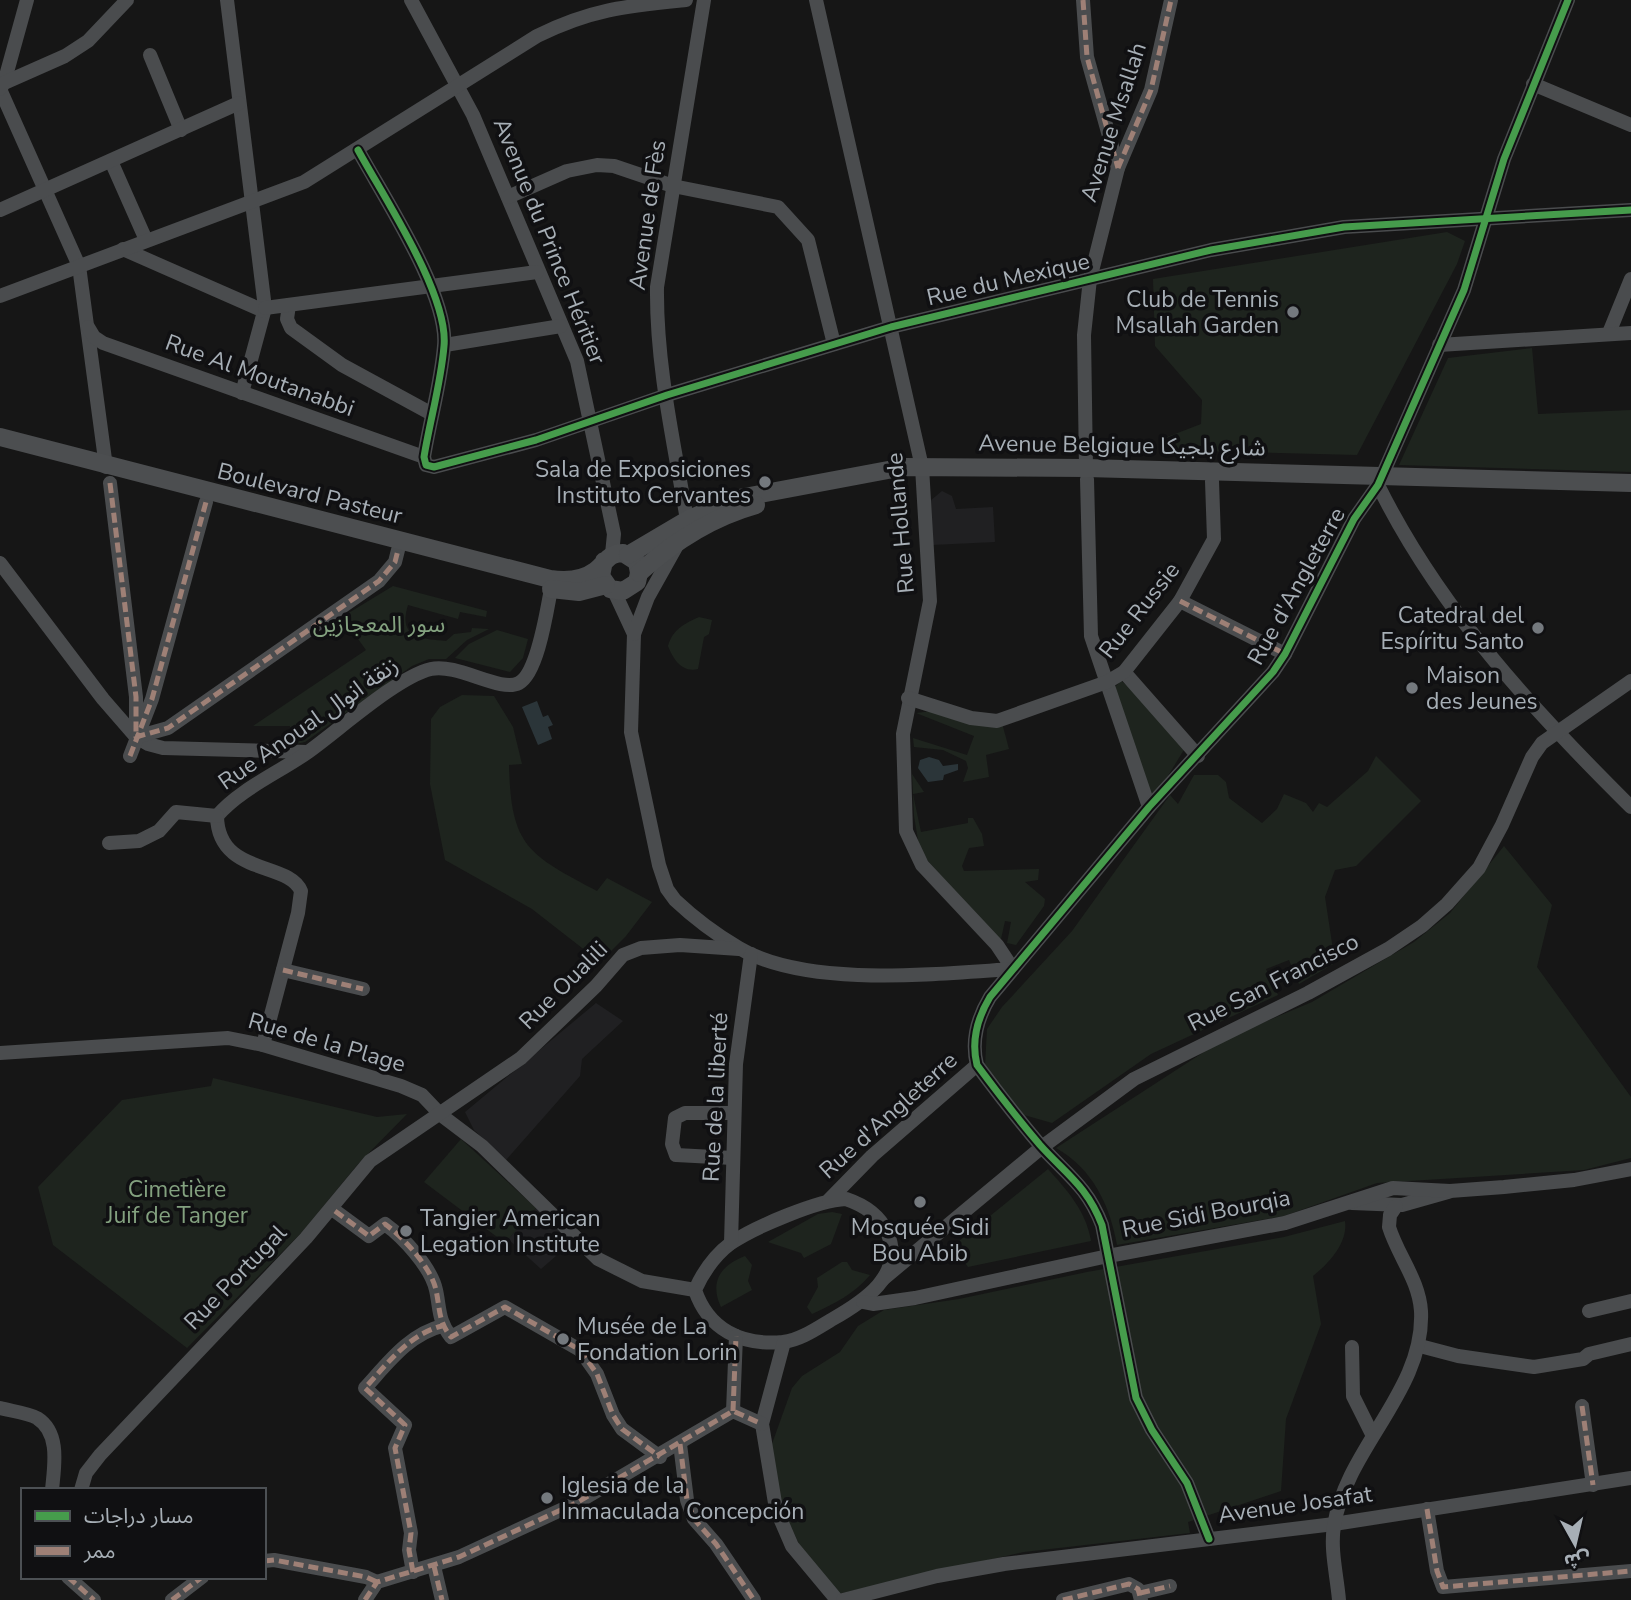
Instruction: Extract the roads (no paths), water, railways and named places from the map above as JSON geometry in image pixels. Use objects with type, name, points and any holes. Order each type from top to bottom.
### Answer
[{"type":"main road","name":"Boulevard Pasteur","points":[[0,437],[108,475],[550,579],[581,578],[615,557]]},
{"type":"main road","points":[[0,448],[559,590],[631,588],[639,575],[637,562],[615,557],[601,571],[610,588]]},
{"type":"main road","name":"Avenue Belgique شارع بلجيكا","points":[[639,575],[679,541],[727,516],[768,501],[923,472]]},
{"type":"main road","name":"Avenue Belgique شارع بلجيكا","points":[[615,557],[722,504],[751,495],[923,472],[1631,483]]},
{"type":"main road","name":"Avenue Belgique شارع بلجيكا","points":[[1086,473],[1212,481],[1379,480],[1631,495]]},
{"type":"main road","points":[[679,541],[687,520]]},
{"type":"street","points":[[27,0],[1,88],[79,266],[136,697],[136,737]]},
{"type":"street","points":[[1,88],[88,41],[127,0]]},
{"type":"street","points":[[227,0],[265,310],[242,393]]},
{"type":"street","name":"Avenue du Prince Héritier","points":[[411,0],[459,88],[580,370],[614,534],[615,557]]},
{"type":"street","points":[[0,296],[304,182],[459,88],[537,36],[575,18],[612,8],[686,0]]},
{"type":"street","name":"Avenue de Fès","points":[[687,520],[657,324],[657,287],[704,0]]},
{"type":"street","name":"Rue Hollande","points":[[816,0],[923,472],[930,601],[908,698],[902,740],[909,842],[922,865],[997,945],[1013,969]]},
{"type":"street","points":[[1083,0],[1087,57],[1118,168]]},
{"type":"street","name":"Avenue Msallah","points":[[1149,807],[1095,650],[1089,622],[1084,335],[1090,279],[1118,168],[1151,90],[1171,0]]},
{"type":"street","name":"Rue d'Angleterre","points":[[1209,1539],[1186,1483],[1152,1430],[1136,1398],[1108,1256],[1094,1205],[1081,1184],[1042,1147],[977,1065],[974,1055],[980,1017],[990,997],[1149,807],[1273,671],[1285,654],[1354,520],[1379,480],[1464,290],[1485,220],[1533,84],[1568,0]]},
{"type":"street","points":[[150,55],[181,130]]},
{"type":"street","points":[[1533,84],[1631,125]]},
{"type":"street","points":[[0,210],[239,103]]},
{"type":"street","points":[[358,150],[431,286],[442,323],[445,345],[424,454]]},
{"type":"street","points":[[111,161],[146,240]]},
{"type":"street","points":[[508,197],[567,171],[597,165],[614,166],[673,186],[778,207],[789,215],[808,240],[834,344]]},
{"type":"street","name":"Rue du Mexique","points":[[424,454],[429,466],[446,465],[592,422],[667,395],[891,327],[1211,250],[1305,232],[1631,210]]},
{"type":"street","points":[[123,250],[265,310],[289,304],[537,272]]},
{"type":"street","points":[[1609,333],[1631,279]]},
{"type":"street","points":[[289,304],[287,318],[290,327],[342,365],[432,414]]},
{"type":"street","name":"Rue Al Moutanabbi","points":[[87,326],[94,337],[103,343],[424,454]]},
{"type":"street","points":[[445,345],[561,326]]},
{"type":"street","points":[[1439,345],[1631,333]]},
{"type":"street","points":[[1379,480],[1398,526],[1452,607],[1555,731],[1631,807]]},
{"type":"street","name":"Rue Russie","points":[[908,698],[971,718],[997,721],[1107,682],[1125,672],[1180,601],[1214,539],[1212,481]]},
{"type":"street","points":[[130,756],[152,699],[206,502]]},
{"type":"street","points":[[634,634],[657,579],[679,541]]},
{"type":"street","points":[[136,737],[168,728],[379,581],[395,562],[398,550]]},
{"type":"street","points":[[0,563],[103,699],[136,737],[163,748],[308,752]]},
{"type":"street","points":[[639,575],[631,732],[664,881],[670,895],[745,951],[795,967],[832,973],[1013,969]]},
{"type":"street","points":[[610,588],[634,634]]},
{"type":"street","name":"Rue Anoual زنقة انوال","points":[[263,1045],[302,898],[299,885],[293,880],[245,862],[235,853],[223,838],[217,816],[391,691],[431,669],[447,668],[508,685],[520,682],[527,675],[535,657],[559,590]]},
{"type":"street","points":[[1180,601],[1285,654]]},
{"type":"street","points":[[1125,672],[1198,755]]},
{"type":"street","name":"Rue San Francisco","points":[[883,1279],[1042,1147],[1134,1079],[1217,1035],[1308,993],[1388,949],[1422,926],[1447,904],[1479,868],[1502,825],[1532,757],[1555,731],[1631,681]]},
{"type":"street","points":[[109,843],[139,841],[159,831],[176,812],[217,816]]},
{"type":"street","name":"Rue Oualili","points":[[441,1115],[521,1058],[596,986],[623,955],[641,948],[680,945],[745,951]]},
{"type":"street","name":"Rue de la liberté","points":[[732,1243],[734,1113],[745,951]]},
{"type":"street","points":[[283,970],[363,989]]},
{"type":"street","name":"Rue de la Plage","points":[[0,1054],[229,1038],[263,1045],[401,1086],[422,1095],[441,1115],[482,1146],[598,1259],[642,1281],[695,1290]]},
{"type":"street","name":"Rue d'Angleterre","points":[[829,1200],[882,1147],[977,1065]]},
{"type":"street","points":[[733,1158],[676,1155],[671,1128],[675,1118],[685,1113],[734,1113]]},
{"type":"street","name":"Rue Portugal","points":[[82,1488],[86,1473],[100,1455],[306,1238],[370,1161],[419,1126],[441,1115]]},
{"type":"street","name":"Rue Sidi Bourqia","points":[[863,1303],[915,1298],[1108,1256],[1285,1223],[1393,1188],[1450,1191],[1574,1180],[1631,1169]]},
{"type":"street","name":"Rue Sidi Bourqia","points":[[1351,1203],[1396,1206],[1450,1191]]},
{"type":"street","points":[[846,1199],[865,1207],[884,1226],[892,1247],[888,1270],[863,1303],[808,1334],[784,1342],[736,1336],[712,1323],[704,1313],[695,1290],[709,1266],[732,1243],[829,1200],[846,1199]]},
{"type":"street","points":[[1339,1600],[1334,1524],[1348,1483],[1420,1346],[1419,1296],[1390,1227],[1390,1215],[1396,1206]]},
{"type":"street","points":[[335,1211],[369,1236],[385,1224],[402,1237],[436,1289],[436,1305],[442,1326],[451,1337],[505,1307],[580,1350],[597,1374],[613,1415],[622,1429],[660,1457]]},
{"type":"street","points":[[1589,1311],[1631,1301]]},
{"type":"street","points":[[413,1572],[409,1550],[411,1533],[395,1448],[405,1425],[365,1388],[395,1356],[425,1330],[442,1326]]},
{"type":"street","points":[[733,1411],[736,1336]]},
{"type":"street","points":[[784,1342],[762,1424],[776,1509],[792,1546],[837,1600]]},
{"type":"street","points":[[1420,1346],[1458,1356],[1534,1367],[1583,1359],[1590,1354],[1631,1344]]},
{"type":"street","points":[[1352,1347],[1353,1396],[1373,1434]]},
{"type":"street","points":[[1582,1406],[1593,1485]]},
{"type":"street","points":[[3,1411],[38,1419],[51,1434],[55,1457],[52,1488]]},
{"type":"street","points":[[733,1411],[762,1424]]},
{"type":"street","points":[[266,1561],[366,1577],[377,1582],[434,1566],[578,1502],[660,1457],[733,1411]]},
{"type":"street","points":[[680,1444],[687,1500],[694,1519],[716,1544],[754,1600]]},
{"type":"street","name":"Avenue Josafat","points":[[843,1600],[937,1576],[1004,1564],[1334,1524],[1631,1478]]},
{"type":"street","points":[[1427,1509],[1437,1571],[1444,1587],[1631,1572]]},
{"type":"street","points":[[434,1566],[442,1600]]},
{"type":"street","points":[[70,1579],[94,1600]]},
{"type":"street","points":[[172,1600],[199,1579]]},
{"type":"street","points":[[365,1600],[377,1582]]},
{"type":"street","points":[[1063,1600],[1129,1584],[1136,1586],[1141,1597],[1170,1586]]},
{"type":"place","name":"Club de Tennis Msallah Garden","points":[[1293,312]]},
{"type":"place","name":"Sala de Exposiciones Instituto Cervantes","points":[[765,482]]},
{"type":"place","name":"Catedral del Espíritu Santo","points":[[1538,628]]},
{"type":"place","name":"Maison des Jeunes","points":[[1412,688]]},
{"type":"place","name":"Mosquée Sidi Bou Abib","points":[[920,1202]]},
{"type":"place","name":"Tangier American Legation Institute","points":[[406,1231]]},
{"type":"place","name":"Musée de La Fondation Lorin","points":[[563,1339]]},
{"type":"place","name":"Iglesia de la Inmaculada Concepción","points":[[547,1498]]},
{"type":"park label","name":"سور المعجازين","points":[[379,624]]},
{"type":"park label","name":"Cimetière Juif de Tanger","points":[[177,1202]]}]
